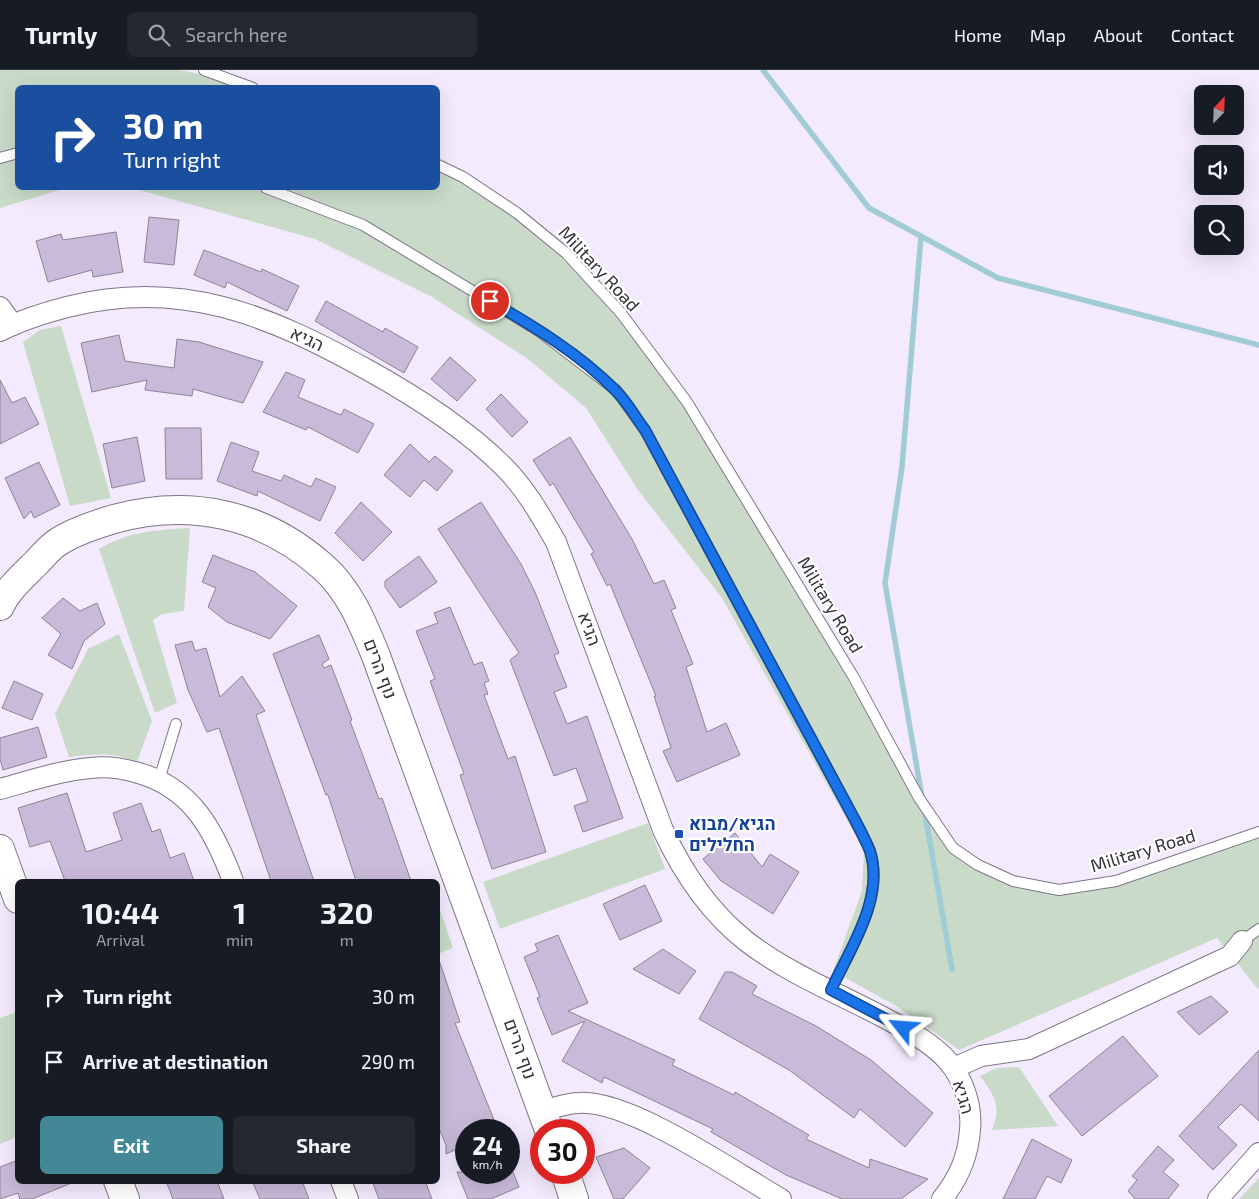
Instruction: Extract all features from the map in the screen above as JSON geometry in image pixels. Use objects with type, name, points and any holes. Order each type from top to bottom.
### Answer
[{"type":"street","name":"הגיא","points":[[7,328],[42,314],[85,302],[141,296],[177,297],[213,303],[265,320],[318,343],[407,392],[473,439],[505,468],[533,503],[556,542],[660,822],[677,859],[700,896],[746,941],[780,963],[903,1028],[931,1046],[954,1068],[966,1091],[970,1128],[962,1169],[942,1199]]},
{"type":"street","points":[[0,307],[7,328]]},
{"type":"street","name":"נוף הרים","points":[[0,606],[4,597],[57,542],[93,526],[134,514],[168,509],[200,510],[259,525],[323,566],[360,616],[545,1119]]},
{"type":"street","points":[[0,789],[91,768],[121,768],[159,780],[173,787],[195,806],[211,834],[232,879]]},
{"type":"street","points":[[0,849],[15,891]]},
{"type":"street","points":[[954,1068],[981,1056],[1029,1049],[1230,956],[1242,941]]},
{"type":"street","points":[[550,1119],[580,1103],[604,1105],[627,1112],[664,1131],[781,1199]]},
{"type":"street","points":[[1218,1199],[1259,1153]]},
{"type":"street","points":[[119,1184],[125,1199]]},
{"type":"street","points":[[342,1184],[348,1199]]},
{"type":"street","points":[[568,1184],[574,1199]]},
{"type":"lane","points":[[204,70],[245,85]]},
{"type":"lane","points":[[0,158],[15,155]]},
{"type":"lane","name":"Military Road","points":[[440,166],[464,177],[518,213],[566,253],[626,320],[692,410],[853,676],[919,798],[953,848],[978,865],[1013,881],[1059,890],[1116,881],[1259,832]]},
{"type":"lane","points":[[271,190],[363,225],[539,331],[616,390],[633,414],[654,448],[855,820],[870,852],[873,871],[866,914],[831,990]]},
{"type":"lane","points":[[159,780],[176,724]]},
{"type":"lane","points":[[1242,941],[1259,929]]},
{"type":"green space","points":[[0,70],[180,70],[204,75],[234,85],[15,85],[15,190],[59,190],[0,208]]},
{"type":"green space","points":[[440,171],[461,181],[515,217],[563,256],[617,316],[684,404],[950,851],[1059,895],[1259,837],[1259,988],[1217,938],[959,1050],[898,1007],[833,971],[862,891],[864,850],[722,598],[638,490],[586,408],[528,359],[432,297],[315,239],[139,190],[440,190]]},
{"type":"green space","points":[[61,326],[111,498],[70,506],[23,342],[40,330]]},
{"type":"green space","points":[[190,528],[184,611],[162,614],[153,620],[177,703],[155,713],[99,549],[121,538],[132,535]]},
{"type":"green space","points":[[119,634],[152,721],[137,762],[104,755],[69,757],[55,714],[88,649]]},
{"type":"green space","points":[[648,823],[665,869],[500,929],[483,882]]},
{"type":"green space","points":[[440,910],[453,948],[440,953]]},
{"type":"green space","points":[[15,1013],[15,1138],[0,1144],[0,1018]]},
{"type":"green space","points":[[1019,1067],[1058,1126],[992,1130],[996,1114],[995,1101],[980,1076],[997,1068]]},
{"type":"green space","points":[[1259,1178],[1259,1199],[1239,1199]]},
{"type":"building","points":[[149,217],[179,220],[174,265],[144,262]]},
{"type":"building","points":[[116,232],[123,272],[93,277],[92,270],[48,282],[36,241],[61,234],[63,240]]},
{"type":"building","points":[[204,250],[261,272],[262,269],[299,286],[287,311],[227,282],[225,288],[194,275]]},
{"type":"building","points":[[326,301],[383,332],[385,328],[418,347],[404,373],[315,321]]},
{"type":"building","points":[[119,335],[125,361],[174,368],[177,339],[199,342],[263,362],[243,403],[193,389],[192,396],[145,390],[147,380],[92,392],[81,343]]},
{"type":"building","points":[[450,357],[476,380],[457,401],[431,379]]},
{"type":"building","points":[[286,372],[305,380],[298,397],[341,415],[344,409],[374,424],[358,453],[308,427],[306,430],[263,412]]},
{"type":"building","points":[[0,380],[12,403],[25,397],[39,424],[0,444]]},
{"type":"building","points":[[501,394],[528,422],[512,437],[486,409]]},
{"type":"building","points":[[165,428],[201,428],[202,479],[166,479]]},
{"type":"building","points":[[137,437],[145,481],[112,488],[103,444]]},
{"type":"building","points":[[570,437],[632,539],[654,584],[664,580],[676,608],[671,610],[693,664],[686,667],[707,732],[726,723],[740,755],[677,782],[663,751],[671,748],[654,696],[656,696],[610,584],[607,586],[591,554],[594,552],[553,483],[550,486],[533,460]]},
{"type":"building","points":[[231,442],[259,452],[252,471],[281,481],[284,475],[311,487],[316,478],[336,487],[320,521],[258,491],[257,496],[217,481]]},
{"type":"building","points":[[410,444],[429,462],[435,456],[453,471],[437,491],[424,480],[410,497],[384,475]]},
{"type":"building","points":[[39,462],[60,505],[34,518],[31,511],[24,519],[5,478]]},
{"type":"building","points":[[361,502],[392,532],[363,561],[335,533]]},
{"type":"building","points":[[481,502],[521,564],[535,592],[559,653],[554,655],[567,687],[554,692],[567,724],[587,716],[623,818],[583,832],[574,806],[588,801],[576,768],[554,776],[510,660],[519,653],[438,529]]},
{"type":"building","points":[[213,555],[255,572],[297,606],[270,639],[227,622],[208,607],[216,588],[202,582]]},
{"type":"building","points":[[419,556],[437,582],[400,608],[385,587],[385,581]]},
{"type":"building","points":[[63,598],[80,611],[97,603],[105,624],[84,641],[72,669],[48,655],[61,634],[42,618]]},
{"type":"building","points":[[450,607],[474,665],[482,662],[489,681],[484,683],[488,694],[484,695],[508,759],[515,756],[546,852],[492,869],[460,775],[464,774],[430,681],[435,679],[416,631],[438,623],[434,613]]},
{"type":"building","points":[[319,635],[329,659],[322,664],[324,668],[331,665],[352,720],[350,721],[379,799],[382,798],[410,879],[355,879],[328,795],[326,795],[273,654]]},
{"type":"building","points":[[192,641],[195,651],[206,648],[220,697],[242,676],[265,711],[256,715],[313,879],[270,879],[219,728],[207,732],[188,690],[175,645]]},
{"type":"building","points":[[14,681],[43,694],[32,720],[2,708]]},
{"type":"building","points":[[38,727],[47,757],[3,770],[0,759],[0,738]]},
{"type":"building","points":[[67,793],[86,852],[122,840],[113,813],[141,803],[152,832],[160,829],[170,858],[184,853],[193,879],[64,879],[50,841],[30,847],[18,808]]},
{"type":"building","points":[[735,833],[762,867],[770,854],[799,872],[773,914],[721,881],[703,859]]},
{"type":"building","points":[[645,885],[662,921],[620,940],[603,904]]},
{"type":"building","points":[[558,935],[588,1003],[568,1011],[675,1060],[672,1065],[734,1095],[735,1092],[809,1135],[806,1139],[869,1168],[870,1159],[928,1179],[901,1199],[842,1199],[786,1175],[711,1132],[713,1129],[604,1077],[602,1083],[562,1061],[585,1021],[552,1035],[537,998],[540,997],[524,957],[538,951],[535,944]]},
{"type":"building","points":[[663,949],[696,971],[679,994],[633,969]]},
{"type":"building","points":[[440,963],[460,1022],[455,1023],[494,1119],[455,1119],[455,1150],[446,1154],[446,1145],[440,1131]]},
{"type":"building","points":[[725,972],[732,972],[757,986],[752,994],[816,1026],[871,1060],[933,1113],[905,1147],[860,1109],[854,1118],[789,1070],[699,1019]]},
{"type":"building","points":[[1211,996],[1228,1012],[1199,1035],[1177,1012]]},
{"type":"building","points":[[1123,1036],[1158,1076],[1082,1136],[1049,1096]]},
{"type":"building","points":[[1259,1050],[1259,1121],[1241,1104],[1218,1127],[1237,1145],[1213,1170],[1179,1136]]},
{"type":"building","points":[[1032,1139],[1072,1160],[1061,1183],[1047,1176],[1035,1199],[1003,1199]]},
{"type":"building","points":[[1158,1146],[1174,1160],[1163,1172],[1179,1185],[1168,1199],[1135,1199],[1128,1191],[1137,1180],[1132,1176]]},
{"type":"building","points":[[624,1148],[650,1168],[623,1199],[614,1199],[596,1157]]},
{"type":"building","points":[[15,1161],[15,1184],[69,1184],[32,1199],[20,1199],[18,1193],[0,1199],[0,1167]]},
{"type":"building","points":[[167,1184],[218,1184],[224,1199],[173,1199]]},
{"type":"building","points":[[253,1184],[303,1184],[309,1199],[260,1199]]},
{"type":"building","points":[[373,1184],[426,1184],[432,1199],[379,1199]]},
{"type":"building","points":[[462,1184],[518,1184],[519,1187],[491,1199],[468,1199]]},
{"type":"waterway","points":[[763,70],[869,208],[998,278],[1259,345]]},
{"type":"waterway","points":[[921,236],[902,467],[885,583],[922,797]]},
{"type":"waterway","points":[[924,808],[952,969]]},
{"type":"place","name":"הגיא/מבוא החלילים","points":[[679,834]]},
{"type":"route","points":[[490,301],[539,331],[602,378],[616,390],[645,430],[855,820],[870,852],[873,871],[866,914],[831,990],[903,1028]]}]
